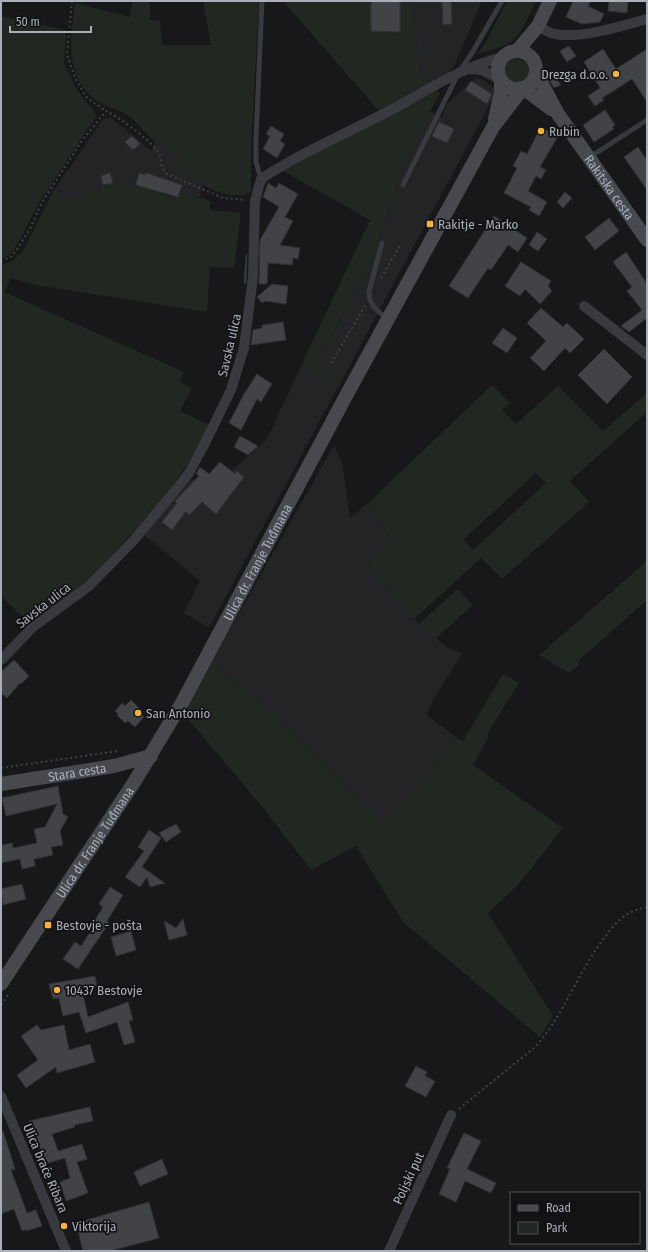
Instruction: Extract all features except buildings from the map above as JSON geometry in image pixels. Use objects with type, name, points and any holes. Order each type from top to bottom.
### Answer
[{"type":"main road","points":[[537,28],[533,80],[523,88],[509,87],[501,80],[498,68],[537,28],[550,1]]},
{"type":"main road","points":[[510,54],[528,55],[534,66]]},
{"type":"main road","name":"Rakitska cesta","points":[[534,66],[558,114],[647,240]]},
{"type":"main road","name":"Ulica dr. Franje Tuđmana","points":[[493,128],[500,97],[501,80]]},
{"type":"main road","name":"Rakitska cesta","points":[[523,88],[558,114]]},
{"type":"main road","name":"Ulica dr. Franje Tuđmana","points":[[1,984],[151,756],[184,701],[388,319],[493,128],[523,88]]},
{"type":"main road","name":"Stara cesta","points":[[1,784],[114,766],[151,756]]},
{"type":"street","points":[[537,28],[549,33],[562,35],[590,32],[647,19]]},
{"type":"street","points":[[261,178],[298,156],[390,110],[462,71],[482,62],[510,54]]},
{"type":"street","points":[[462,71],[482,70],[501,80]]},
{"type":"street","name":"Savska ulica","points":[[1,660],[33,626],[89,586],[154,516],[191,468],[232,390],[244,348],[253,277],[255,201],[261,178]]},
{"type":"street","points":[[584,306],[647,355]]},
{"type":"street","name":"Ulica braće Ribara","points":[[1,1096],[66,1251]]},
{"type":"street","name":"Poljski put","points":[[389,1251],[451,1115]]},
{"type":"lane","points":[[261,178],[256,162],[256,139],[262,1]]},
{"type":"lane","points":[[402,185],[462,71],[502,1]]},
{"type":"lane","points":[[589,157],[647,120]]},
{"type":"lane","points":[[382,243],[369,292],[369,299],[379,312],[388,319]]},
{"type":"path","points":[[72,1],[67,55],[76,80],[87,98],[129,125],[159,152],[160,162],[163,170],[167,174],[223,198],[255,201]]},
{"type":"path","points":[[1,261],[11,257],[18,248],[30,229],[40,204],[81,142],[106,111]]},
{"type":"path","points":[[1,768],[124,750]]},
{"type":"path","points":[[451,1115],[535,1047],[546,1036],[587,963],[611,928],[622,918],[634,911],[647,907]]},
{"type":"shaded area","points":[[414,1],[482,1],[453,68],[443,77],[423,89],[415,30]]},
{"type":"shaded area","points":[[476,78],[482,79],[494,88],[493,98],[342,380],[316,364],[368,268],[400,178],[433,113],[441,117],[448,103]]},
{"type":"shaded area","points":[[111,118],[152,151],[155,141],[178,149],[178,169],[203,185],[199,198],[179,192],[176,199],[122,179],[62,203],[54,190],[103,119]]},
{"type":"shaded area","points":[[301,366],[338,387],[209,628],[184,613],[200,581],[143,534],[190,478],[208,491],[267,439]]},
{"type":"shaded area","points":[[334,445],[342,463],[350,518],[369,502],[392,541],[368,564],[419,624],[448,648],[462,654],[433,700],[427,715],[456,737],[414,793],[379,821],[310,749],[263,705],[211,663]]},
{"type":"green space","points":[[132,1],[150,1],[150,20],[160,21],[162,45],[211,45],[203,1],[259,1],[251,147],[251,192],[242,195],[222,193],[194,180],[178,169],[178,149],[155,141],[126,114],[100,103],[88,94],[80,83],[75,71],[71,45],[75,3],[130,17]]},
{"type":"green space","points":[[283,1],[414,1],[415,30],[423,89],[379,111]]},
{"type":"green space","points":[[507,1],[536,1],[521,31],[516,37],[502,47],[478,53],[487,40]]},
{"type":"green space","points":[[1,16],[66,30],[64,63],[77,90],[97,115],[39,203],[17,245],[10,255],[1,259]]},
{"type":"green space","points":[[517,59],[526,62],[529,71],[526,80],[517,83],[508,80],[505,71],[508,62]]},
{"type":"green space","points":[[436,90],[440,93],[430,112],[433,113],[400,178],[368,268],[316,364],[342,380],[338,387],[301,366],[370,220],[281,170]]},
{"type":"green space","points":[[122,179],[175,199],[179,192],[210,201],[210,210],[241,213],[234,268],[210,267],[207,312],[36,285],[11,278],[4,292],[184,372],[180,382],[192,388],[180,411],[209,425],[196,451],[169,491],[136,529],[86,583],[29,623],[1,596],[1,264],[8,263],[23,251],[54,190],[59,191],[62,203]]},
{"type":"green space","points":[[492,385],[510,403],[502,410],[516,424],[558,386],[603,431],[647,393],[647,412],[570,481],[589,502],[502,579],[481,558],[414,619],[368,564],[392,541],[369,502]],"holes":[[[536,473],[546,483],[473,550],[464,539]]]},
{"type":"green space","points":[[647,561],[647,600],[579,660],[581,663],[569,673],[539,655]]},
{"type":"green space","points":[[458,589],[473,605],[436,638],[419,624]]},
{"type":"green space","points":[[211,663],[263,705],[310,749],[379,821],[414,793],[456,737],[463,741],[503,674],[519,683],[487,734],[489,736],[473,765],[563,828],[517,886],[488,913],[553,1016],[540,1037],[403,922],[356,846],[311,870],[264,809],[183,713]]},
{"type":"place","name":"Drezga d.o.o.","points":[[616,74]]},
{"type":"place","name":"Rubin","points":[[541,131]]},
{"type":"place","name":"Rakitje - Marko","points":[[430,224]]},
{"type":"place","name":"San Antonio","points":[[138,713]]},
{"type":"place","name":"Bestovje - pošta","points":[[48,925]]},
{"type":"place","name":"10437 Bestovje","points":[[57,990]]},
{"type":"place","name":"Viktorija","points":[[64,1226]]}]
